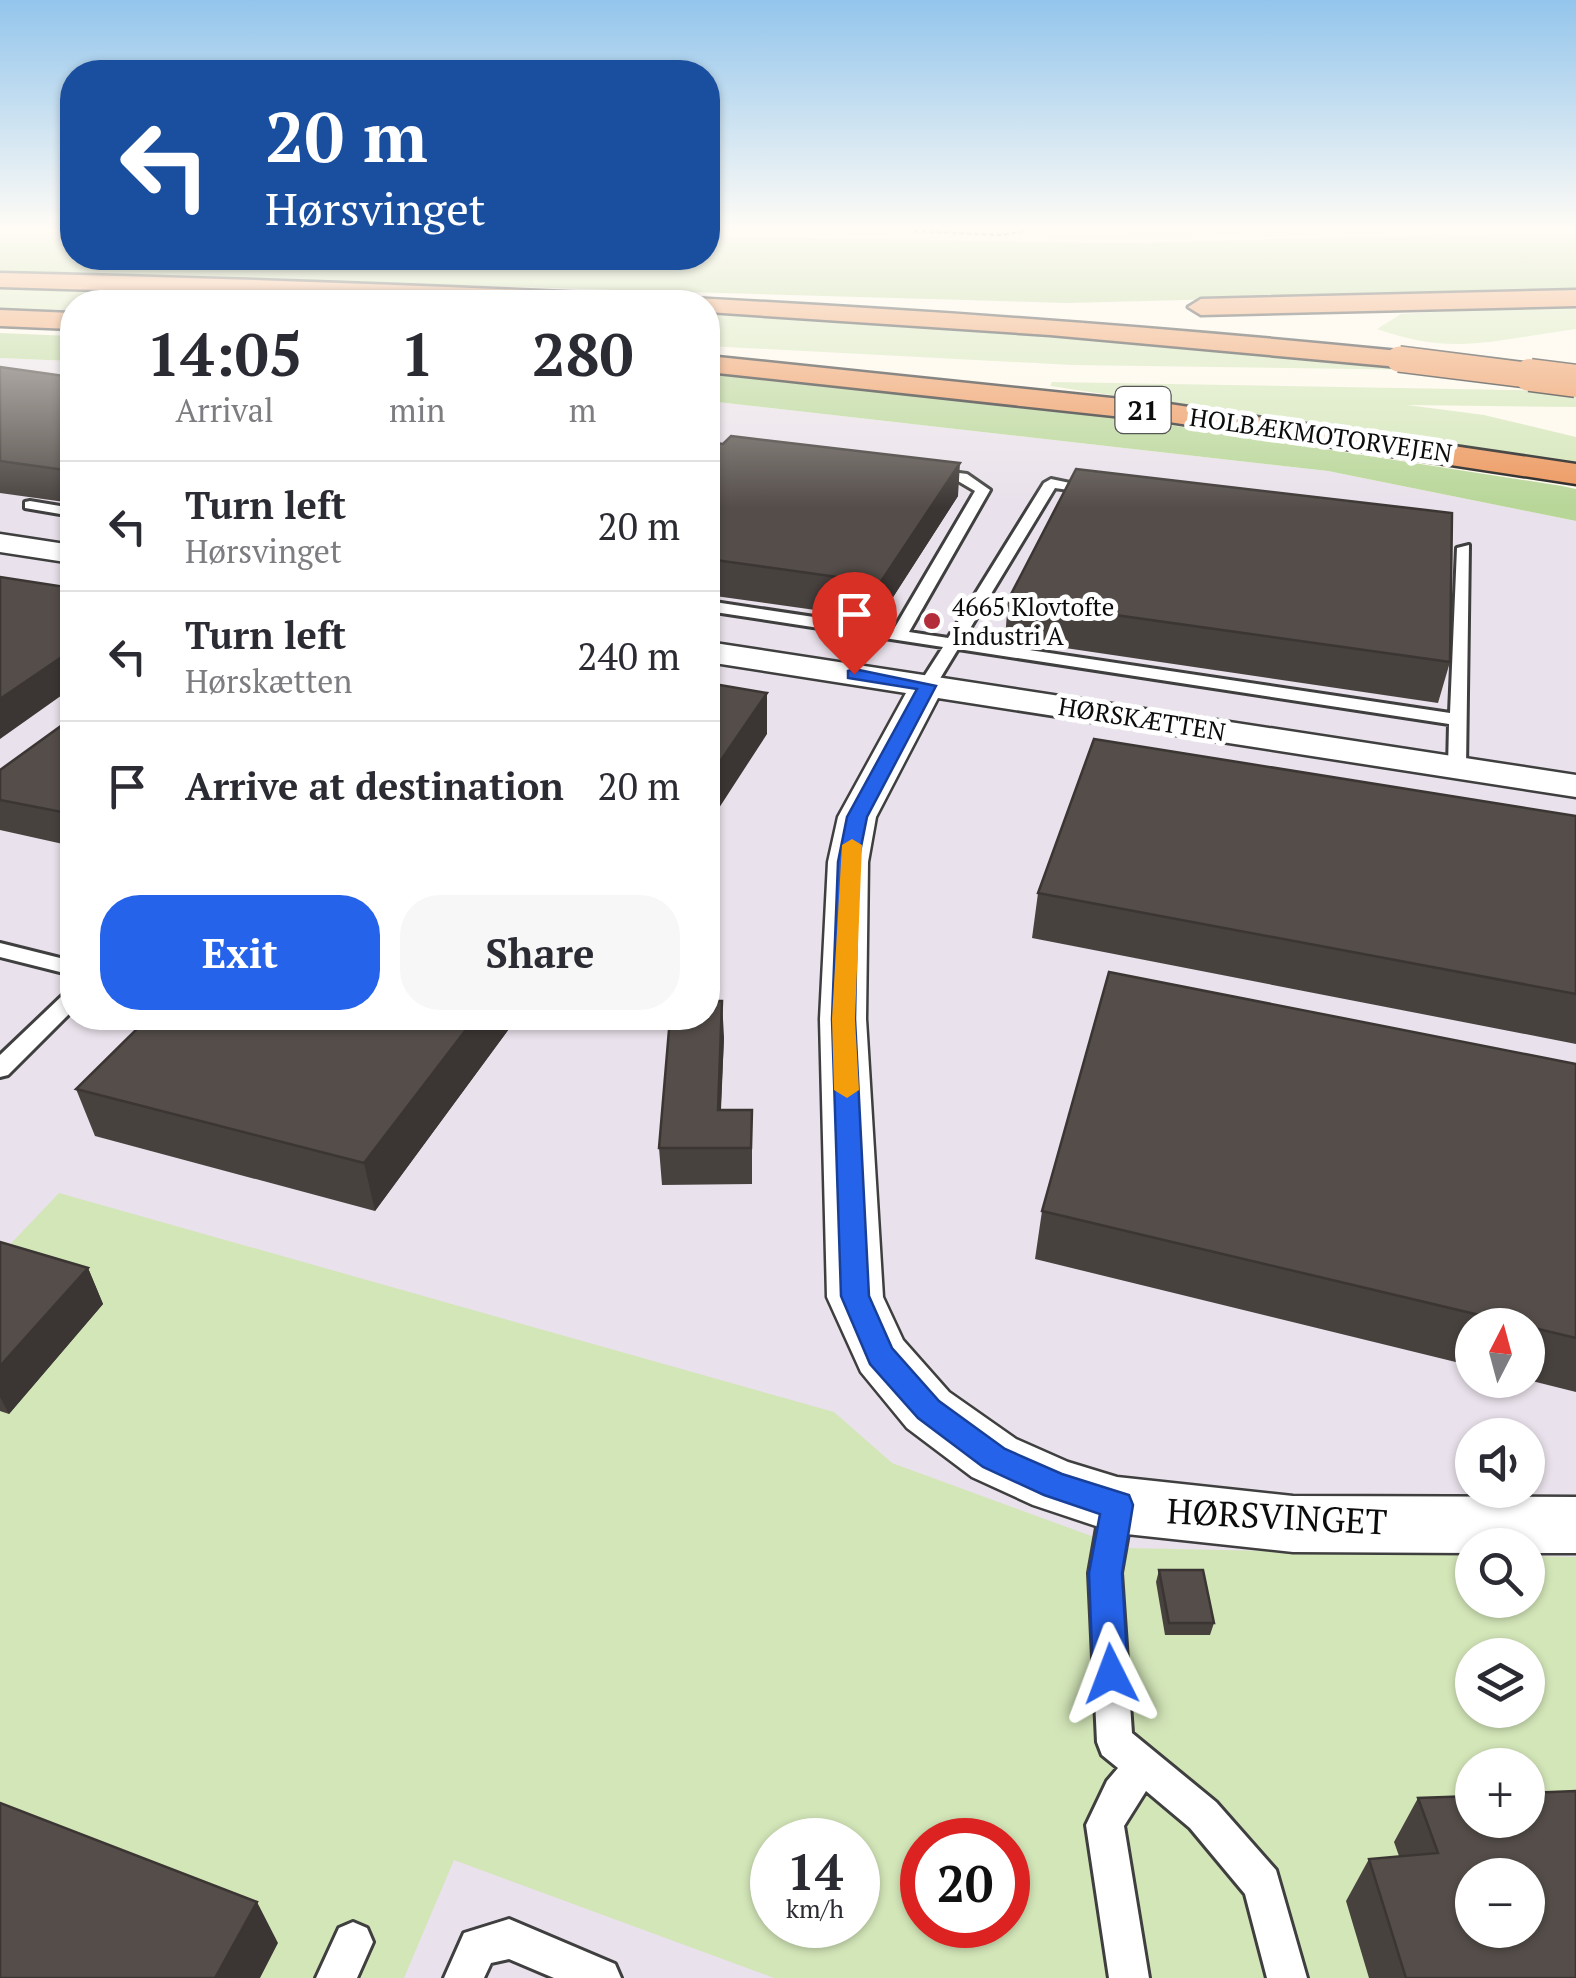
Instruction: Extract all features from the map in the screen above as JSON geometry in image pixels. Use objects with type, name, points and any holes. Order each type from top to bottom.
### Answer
[{"type":"highway","points":[[1041,323],[1576,381]]},
{"type":"highway","points":[[720,353],[1016,368]]},
{"type":"highway","name":"HOLBÆKMOTORVEJEN","points":[[720,365],[1139,410],[1576,474]]},
{"type":"highway","points":[[1273,374],[1576,373]]},
{"type":"street","points":[[0,543],[60,552]]},
{"type":"street","name":"HØRSKÆTTEN","points":[[720,653],[941,665],[1457,768],[1576,786]]},
{"type":"street","name":"HØRSVINGET","points":[[941,665],[857,817],[848,862],[844,1019],[855,1296],[881,1355],[928,1410],[994,1458],[1055,1486],[1118,1505],[1293,1524],[1576,1526]]},
{"type":"lane","points":[[899,635],[983,490],[962,477],[904,470]]},
{"type":"lane","points":[[941,665],[1050,483],[1106,492]]},
{"type":"lane","points":[[30,505],[60,510]]},
{"type":"lane","points":[[1457,768],[1464,548]]},
{"type":"lane","points":[[720,608],[899,635],[941,665],[1458,720]]},
{"type":"lane","points":[[0,950],[60,965]]},
{"type":"lane","points":[[0,1069],[60,1012]]},
{"type":"lane","points":[[1118,1505],[1105,1573],[1114,1742],[1203,1815],[1262,1884],[1287,1978]]},
{"type":"lane","points":[[1129,1978],[1105,1825],[1120,1794],[1144,1766]]},
{"type":"lane","points":[[464,1978],[478,1947],[509,1938],[598,1977]]},
{"type":"lane","points":[[336,1978],[353,1942]]},
{"type":"shaded area","points":[[0,358],[60,360],[60,1030],[720,1030],[720,402],[1328,471],[1576,521],[1576,1978],[0,1978]]},
{"type":"green space","points":[[720,323],[944,323],[1429,370],[1073,365],[720,347]]},
{"type":"green space","points":[[1386,323],[1576,323],[1576,329],[1454,344],[1377,329]]},
{"type":"green space","points":[[0,333],[60,336],[60,360],[0,358]]},
{"type":"green space","points":[[720,375],[1131,419],[1562,486],[1576,489],[1576,521],[1328,471],[720,402]]},
{"type":"green space","points":[[1052,382],[1576,391],[1576,407],[1407,405],[1484,415],[1576,437],[1576,464],[1050,386]]},
{"type":"green space","points":[[59,1193],[834,1412],[892,1463],[1124,1548],[1455,1555],[1455,1618],[1545,1618],[1545,1556],[1576,1557],[1576,1978],[774,1978],[454,1860],[404,1978],[0,1978],[0,1255]]},
{"type":"building","points":[[0,367],[60,375],[60,469],[0,461]]},
{"type":"building","points":[[731,436],[960,463],[880,583],[720,561],[720,444]]},
{"type":"building","points":[[1076,469],[1452,513],[1450,662],[1008,600]]},
{"type":"building","points":[[0,577],[60,586],[60,658],[0,699]]},
{"type":"building","points":[[720,685],[767,693],[720,762]]},
{"type":"building","points":[[60,727],[60,812],[0,800],[0,770]]},
{"type":"building","points":[[1094,739],[1576,816],[1576,994],[1038,893]]},
{"type":"building","points":[[1109,972],[1576,1064],[1576,1338],[1545,1331],[1545,1308],[1455,1309],[1042,1211]]},
{"type":"building","points":[[722,1001],[718,1110],[752,1110],[751,1148],[659,1148],[669,1030],[720,1030]]},
{"type":"building","points":[[136,1030],[466,1030],[364,1163],[76,1089]]},
{"type":"building","points":[[0,1242],[88,1268],[0,1366]]},
{"type":"building","points":[[1159,1570],[1203,1570],[1214,1623],[1169,1623]]},
{"type":"building","points":[[1576,1791],[1576,1978],[1406,1978],[1369,1859],[1438,1853],[1418,1798],[1455,1797],[1455,1838],[1545,1838],[1545,1792]]},
{"type":"building","points":[[0,1803],[257,1902],[215,1978],[0,1978]]},
{"type":"slow traffic","points":[[847,1090],[844,1019],[848,862],[852,845]]},
{"type":"place","name":"4665 Klovtofte Industri A","points":[[932,621]]},
{"type":"route","points":[[854,674],[927,686],[857,817],[848,862],[844,1019],[855,1296],[881,1355],[928,1410],[994,1458],[1055,1486],[1118,1505],[1105,1573],[1111,1674]]}]
